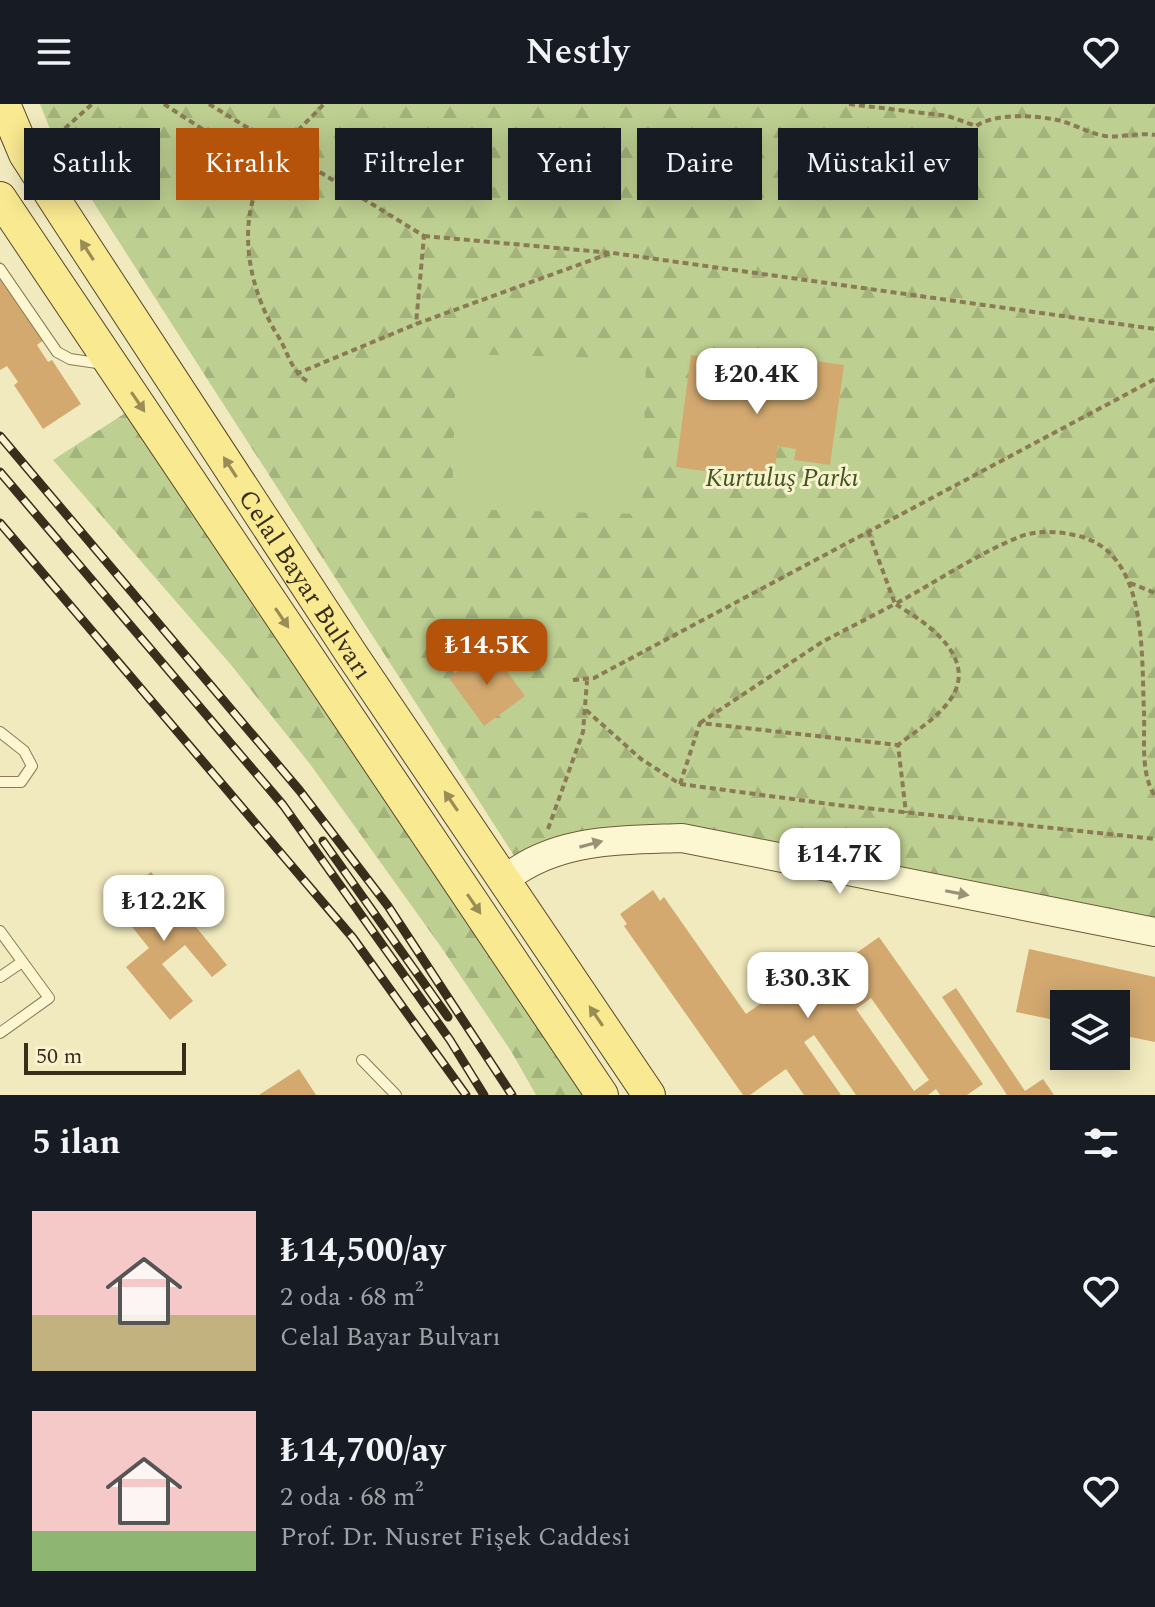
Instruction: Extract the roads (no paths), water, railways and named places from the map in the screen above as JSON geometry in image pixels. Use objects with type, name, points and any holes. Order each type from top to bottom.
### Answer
[{"type":"main road","name":"Celal Bayar Bulvarı","points":[[4,104],[25,154],[73,229],[352,655],[649,1090]]},
{"type":"main road","name":"Celal Bayar Bulvarı","points":[[0,198],[602,1095]]},
{"type":"main road","points":[[528,864],[603,840],[682,838],[1155,932]]},
{"type":"lane","points":[[0,269],[57,352],[70,359],[113,365]]},
{"type":"lane","points":[[0,732],[24,751],[32,766],[21,782],[0,782]]},
{"type":"lane","points":[[0,931],[49,998],[0,1033]]},
{"type":"lane","points":[[0,977],[22,962]]},
{"type":"lane","points":[[362,1060],[396,1095]]},
{"type":"railway","points":[[0,436],[300,791],[388,906],[512,1095]]},
{"type":"railway","points":[[0,472],[283,805],[450,1040],[484,1095]]},
{"type":"railway","points":[[0,523],[353,938],[466,1095]]},
{"type":"railway","points":[[323,841],[448,1017]]},
{"type":"park label","name":"Kurtuluş Parkı","points":[[782,477]]}]
